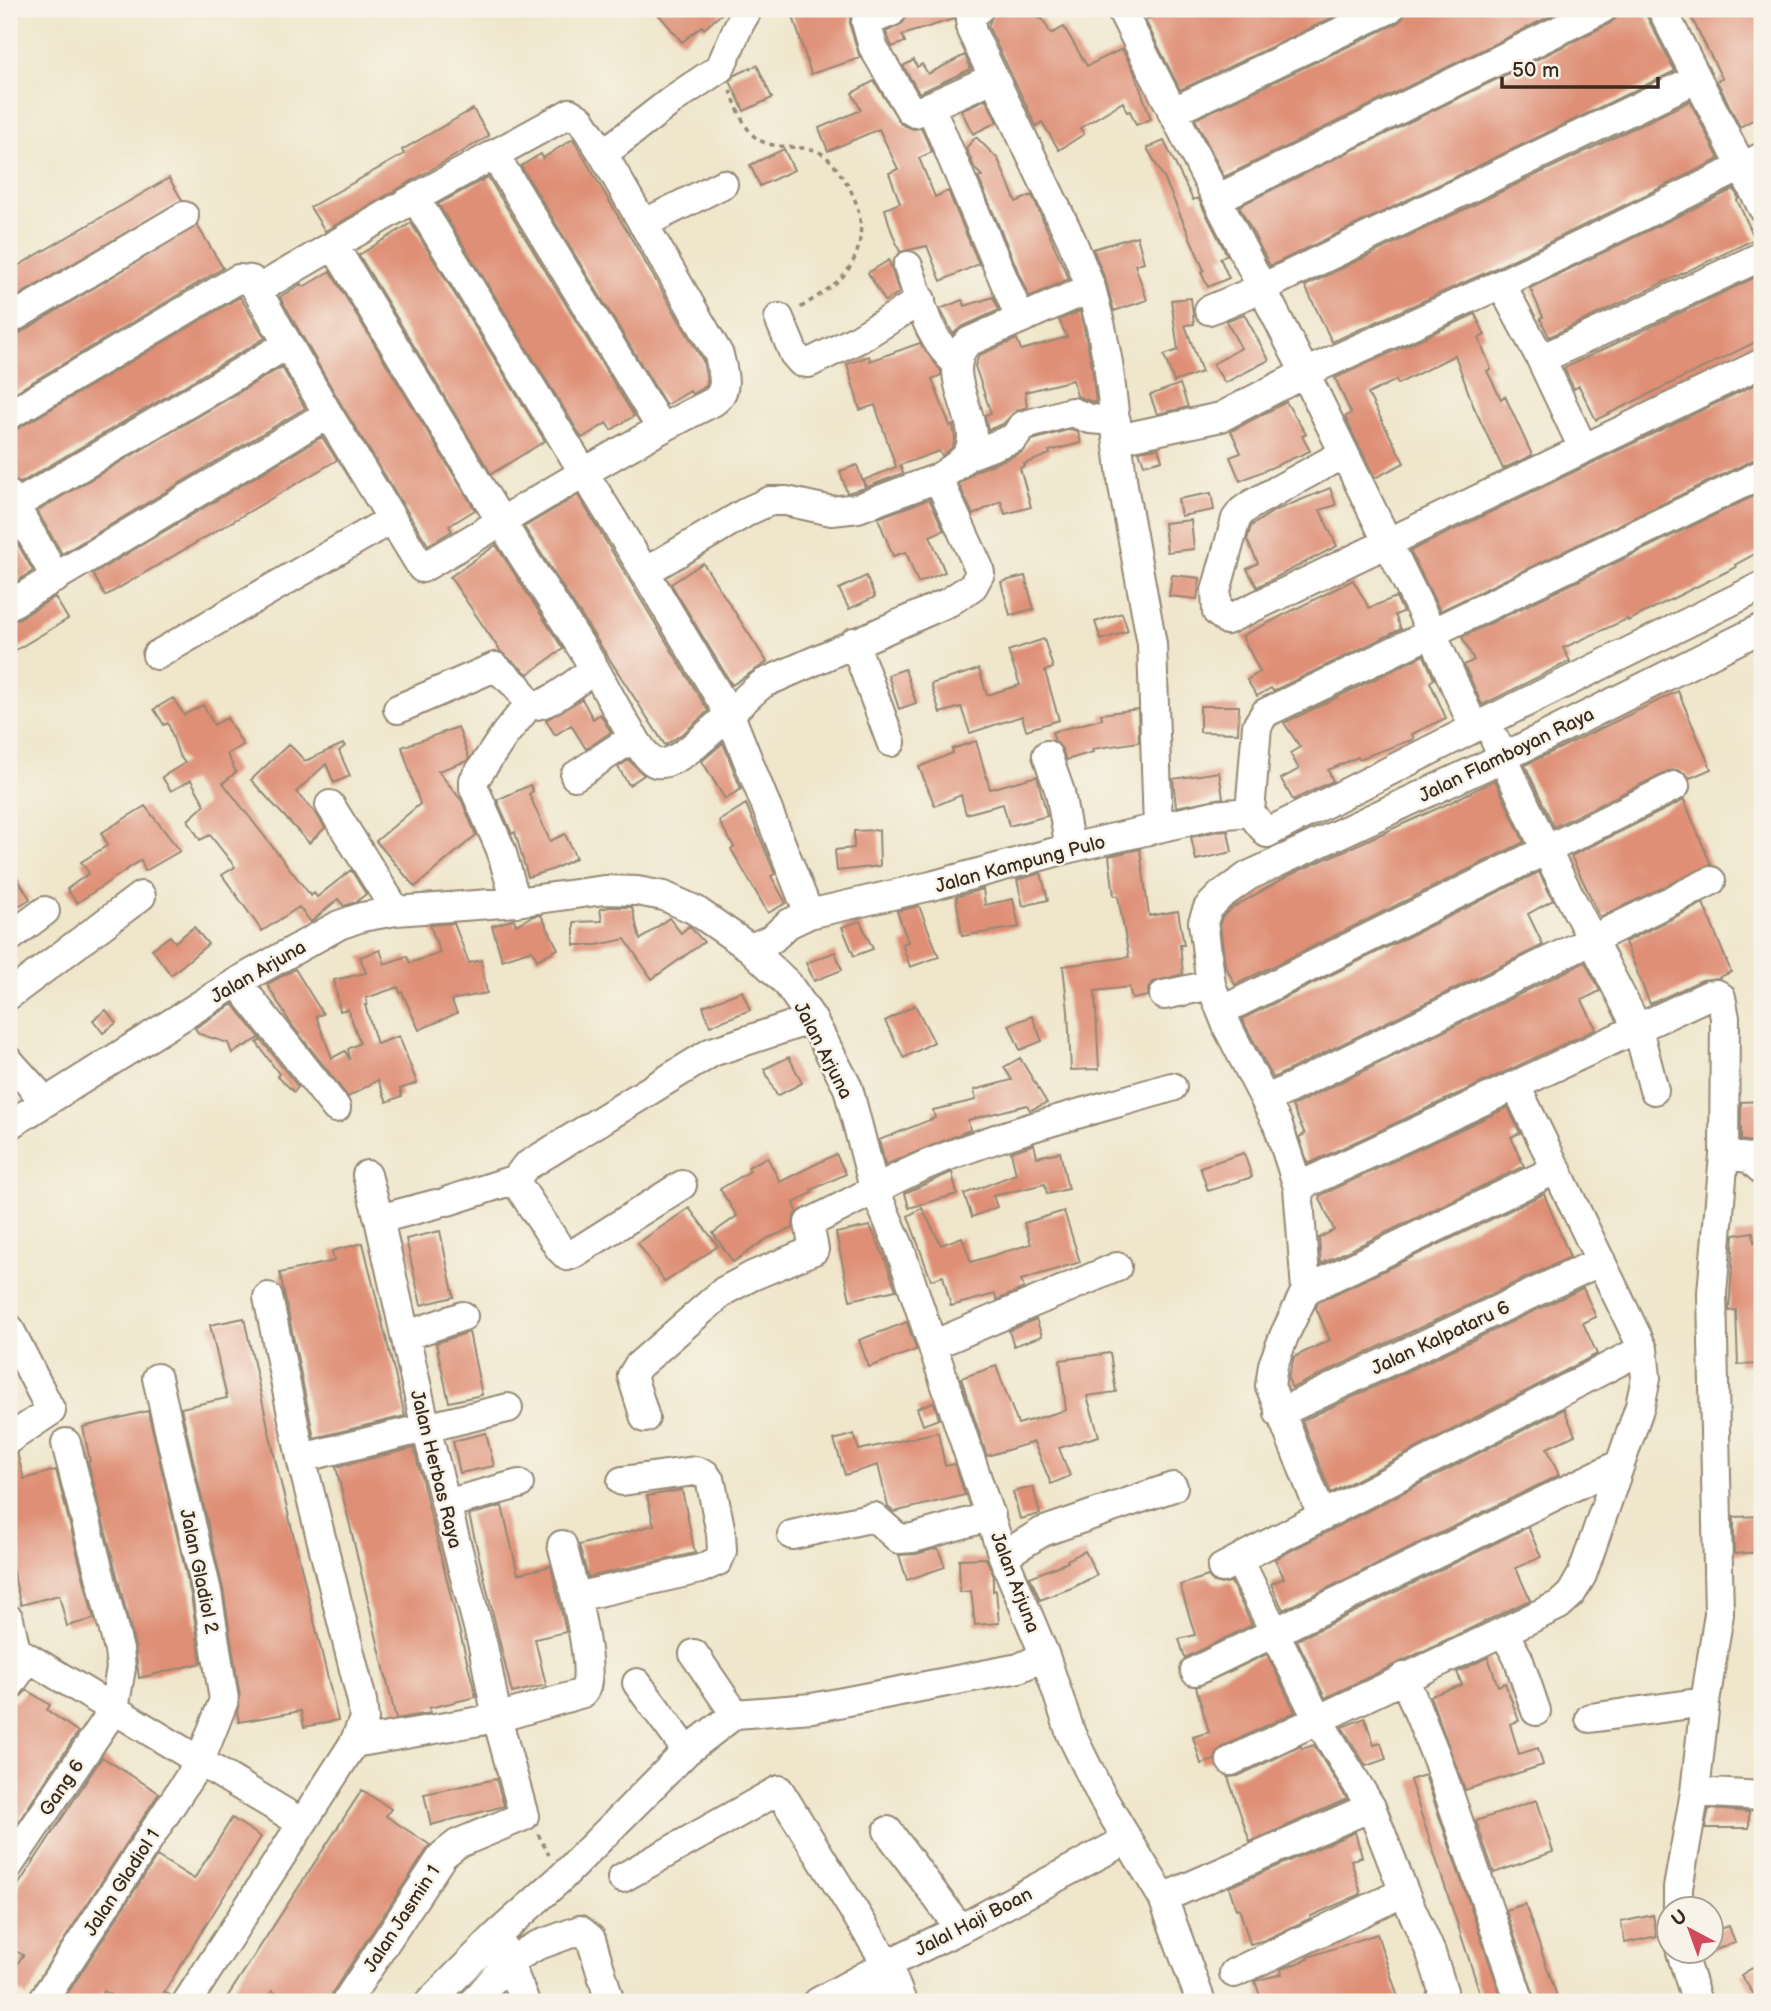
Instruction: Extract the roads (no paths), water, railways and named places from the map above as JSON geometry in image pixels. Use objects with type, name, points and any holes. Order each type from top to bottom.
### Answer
[{"type":"street","points":[[603,154],[675,98],[720,68],[738,24],[748,9]]},
{"type":"street","points":[[890,9],[891,12],[885,16],[866,22],[873,47],[910,110],[915,113],[993,78]]},
{"type":"street","points":[[979,9],[971,15],[971,30],[1071,239],[1091,288],[1108,363],[1123,486],[1152,644],[1158,828]]},
{"type":"street","points":[[1172,111],[1389,9]]},
{"type":"street","points":[[1217,199],[1602,9]]},
{"type":"street","points":[[1662,9],[1696,79],[1751,162],[1762,207]]},
{"type":"street","points":[[1131,12],[1172,111],[1306,373],[1432,633],[1480,725],[1503,757],[1546,850],[1638,1029],[1654,1090]]},
{"type":"street","points":[[1209,310],[1262,288],[1696,79]]},
{"type":"street","points":[[929,106],[1020,318]]},
{"type":"street","points":[[9,415],[238,279],[251,280],[328,414],[422,568],[660,428],[713,402],[719,398],[724,388],[719,355],[603,154],[581,120],[570,113],[415,198],[257,290]]},
{"type":"street","points":[[494,154],[660,428]]},
{"type":"street","points":[[645,572],[750,510],[771,501],[786,501],[832,512],[858,508],[938,478],[967,456],[1014,438],[1022,426],[1067,412],[1117,430],[1221,417],[1306,373],[1500,284],[1751,162]]},
{"type":"street","points":[[643,224],[723,184]]},
{"type":"street","points":[[415,198],[730,715],[809,914]]},
{"type":"street","points":[[9,320],[184,216]]},
{"type":"street","points":[[334,246],[650,761],[658,764],[670,763],[730,715],[751,692],[764,683],[949,602],[978,580],[978,566],[938,478]]},
{"type":"street","points":[[1541,359],[1762,256]]},
{"type":"street","points":[[908,266],[936,341],[957,363]]},
{"type":"street","points":[[1500,284],[1541,359],[1583,448]]},
{"type":"street","points":[[967,456],[971,446],[971,433],[956,368],[960,351],[968,342],[1091,288]]},
{"type":"street","points":[[779,318],[794,354],[801,362],[809,363],[860,338],[920,300]]},
{"type":"street","points":[[56,578],[11,503],[288,344]]},
{"type":"street","points":[[1343,454],[1252,503],[1239,514],[1216,591],[1217,612],[1227,620],[1762,363]]},
{"type":"street","points":[[9,605],[328,414]]},
{"type":"street","points":[[1248,876],[1258,823],[1257,726],[1265,713],[1762,474]]},
{"type":"street","points":[[157,655],[392,519]]},
{"type":"street","name":"Jalan Flamboyan Raya","points":[[1258,823],[1480,725],[1762,586]]},
{"type":"street","name":"Jalan Flamboyan Raya","points":[[1306,1290],[1298,1187],[1278,1125],[1210,985],[1203,922],[1208,908],[1248,876],[1503,757],[1762,628]]},
{"type":"street","points":[[854,642],[891,742]]},
{"type":"street","points":[[398,709],[495,667],[517,687],[529,705],[536,707],[594,668]]},
{"type":"street","points":[[516,902],[501,850],[474,788],[474,780],[505,734],[529,705]]},
{"type":"street","points":[[575,776],[634,737]]},
{"type":"street","points":[[1047,755],[1060,792],[1070,848]]},
{"type":"street","points":[[1221,1012],[1675,786]]},
{"type":"street","points":[[330,805],[396,911]]},
{"type":"street","name":"Jalan Kampung Pulo","points":[[761,948],[788,925],[809,914],[932,886],[1070,848],[1214,815],[1258,823]]},
{"type":"street","points":[[1266,1100],[1711,881]]},
{"type":"street","name":"Jalan Arjuna","points":[[9,1125],[237,982],[339,925],[362,917],[396,911],[516,902],[604,890],[637,891],[664,897],[695,910],[761,948],[812,1019],[848,1088],[874,1188],[899,1246],[1003,1556],[1045,1656],[1071,1734],[1102,1797],[1163,1898],[1201,2002]]},
{"type":"street","points":[[9,995],[141,896]]},
{"type":"street","points":[[9,938],[46,911]]},
{"type":"street","points":[[237,982],[336,1108]]},
{"type":"street","points":[[1164,996],[1210,985]]},
{"type":"street","points":[[1298,1187],[1709,995],[1717,994],[1721,997],[1725,1018],[1724,1155],[1712,1293],[1718,1614],[1695,1793],[1678,1896]]},
{"type":"street","points":[[379,1219],[442,1203],[516,1179],[525,1167],[712,1052],[812,1019]]},
{"type":"street","points":[[9,1061],[45,1101]]},
{"type":"street","points":[[1231,1761],[1404,1677],[1504,1633],[1559,1605],[1577,1586],[1640,1406],[1646,1378],[1643,1349],[1516,1086]]},
{"type":"street","points":[[645,1418],[632,1376],[638,1366],[724,1291],[814,1250],[809,1223],[857,1200],[874,1188],[979,1144],[1172,1087]]},
{"type":"street","points":[[1724,1155],[1749,1158],[1762,1170]]},
{"type":"street","points":[[1322,1516],[1270,1386],[1273,1366],[1284,1336],[1306,1290],[1557,1169]]},
{"type":"street","name":"Jalan Herbas Raya","points":[[367,1175],[426,1428],[483,1646],[497,1718]]},
{"type":"street","points":[[516,1179],[567,1256],[681,1185]]},
{"type":"street","name":"Jalan Kalpataru 6","points":[[1279,1413],[1601,1261]]},
{"type":"street","points":[[933,1345],[1117,1267]]},
{"type":"street","points":[[187,2002],[354,1743],[362,1726],[364,1712],[301,1458],[268,1297]]},
{"type":"street","points":[[405,1336],[463,1316]]},
{"type":"street","points":[[9,1328],[51,1411],[9,1438]]},
{"type":"street","points":[[1440,2002],[1443,1991],[1435,1966],[1371,1807],[1317,1718],[1275,1632],[1231,1564],[1643,1349]]},
{"type":"street","name":"Jalan Gladiol 2","points":[[157,1378],[207,1592],[224,1696],[219,1717],[200,1761]]},
{"type":"street","points":[[301,1458],[508,1408]]},
{"type":"street","points":[[66,1443],[119,1650],[121,1668],[114,1709]]},
{"type":"street","points":[[1195,1671],[1620,1464]]},
{"type":"street","points":[[576,1597],[700,1569],[718,1561],[722,1551],[712,1490],[705,1474],[695,1471],[622,1481]]},
{"type":"street","points":[[446,1504],[519,1484]]},
{"type":"street","points":[[1003,1556],[1042,1532],[1173,1487]]},
{"type":"street","points":[[792,1535],[874,1517],[899,1539],[913,1538],[991,1516]]},
{"type":"street","points":[[354,1743],[497,1718],[576,1696],[587,1687],[589,1673],[576,1597],[562,1545]]},
{"type":"street","points":[[9,1619],[18,1651],[9,1686]]},
{"type":"street","points":[[1504,1633],[1518,1658],[1536,1711]]},
{"type":"street","points":[[18,1651],[302,1823]]},
{"type":"street","points":[[694,1654],[735,1714]]},
{"type":"street","points":[[474,2002],[503,1948],[562,1877],[688,1751],[735,1714],[811,1708],[1019,1668],[1045,1656]]},
{"type":"street","points":[[1404,1677],[1437,1759],[1520,2002]]},
{"type":"street","points":[[637,1683],[688,1751]]},
{"type":"street","points":[[1590,1718],[1705,1702]]},
{"type":"street","name":"Gang 6","points":[[9,1864],[114,1709]]},
{"type":"street","name":"Jalan Jasmin 1","points":[[346,2002],[443,1855],[457,1844],[524,1816],[497,1718]]},
{"type":"street","name":"Jalan Gladiol 1","points":[[42,2002],[200,1761]]},
{"type":"street","points":[[622,1878],[779,1790],[895,1985],[872,2002]]},
{"type":"street","points":[[1695,1793],[1762,1796]]},
{"type":"street","points":[[1163,1898],[1371,1807]]},
{"type":"street","points":[[888,1831],[960,1929]]},
{"type":"street","name":"Jalal Haji Boan","points":[[818,2002],[895,1985],[960,1929],[1128,1839]]},
{"type":"street","points":[[1234,1973],[1404,1892]]},
{"type":"street","points":[[430,2002],[503,1948],[554,1939],[580,1930],[591,1939],[610,2002]]},
{"type":"street","points":[[503,1948],[524,2002]]},
{"type":"street","points":[[1684,1966],[1691,2001]]}]
